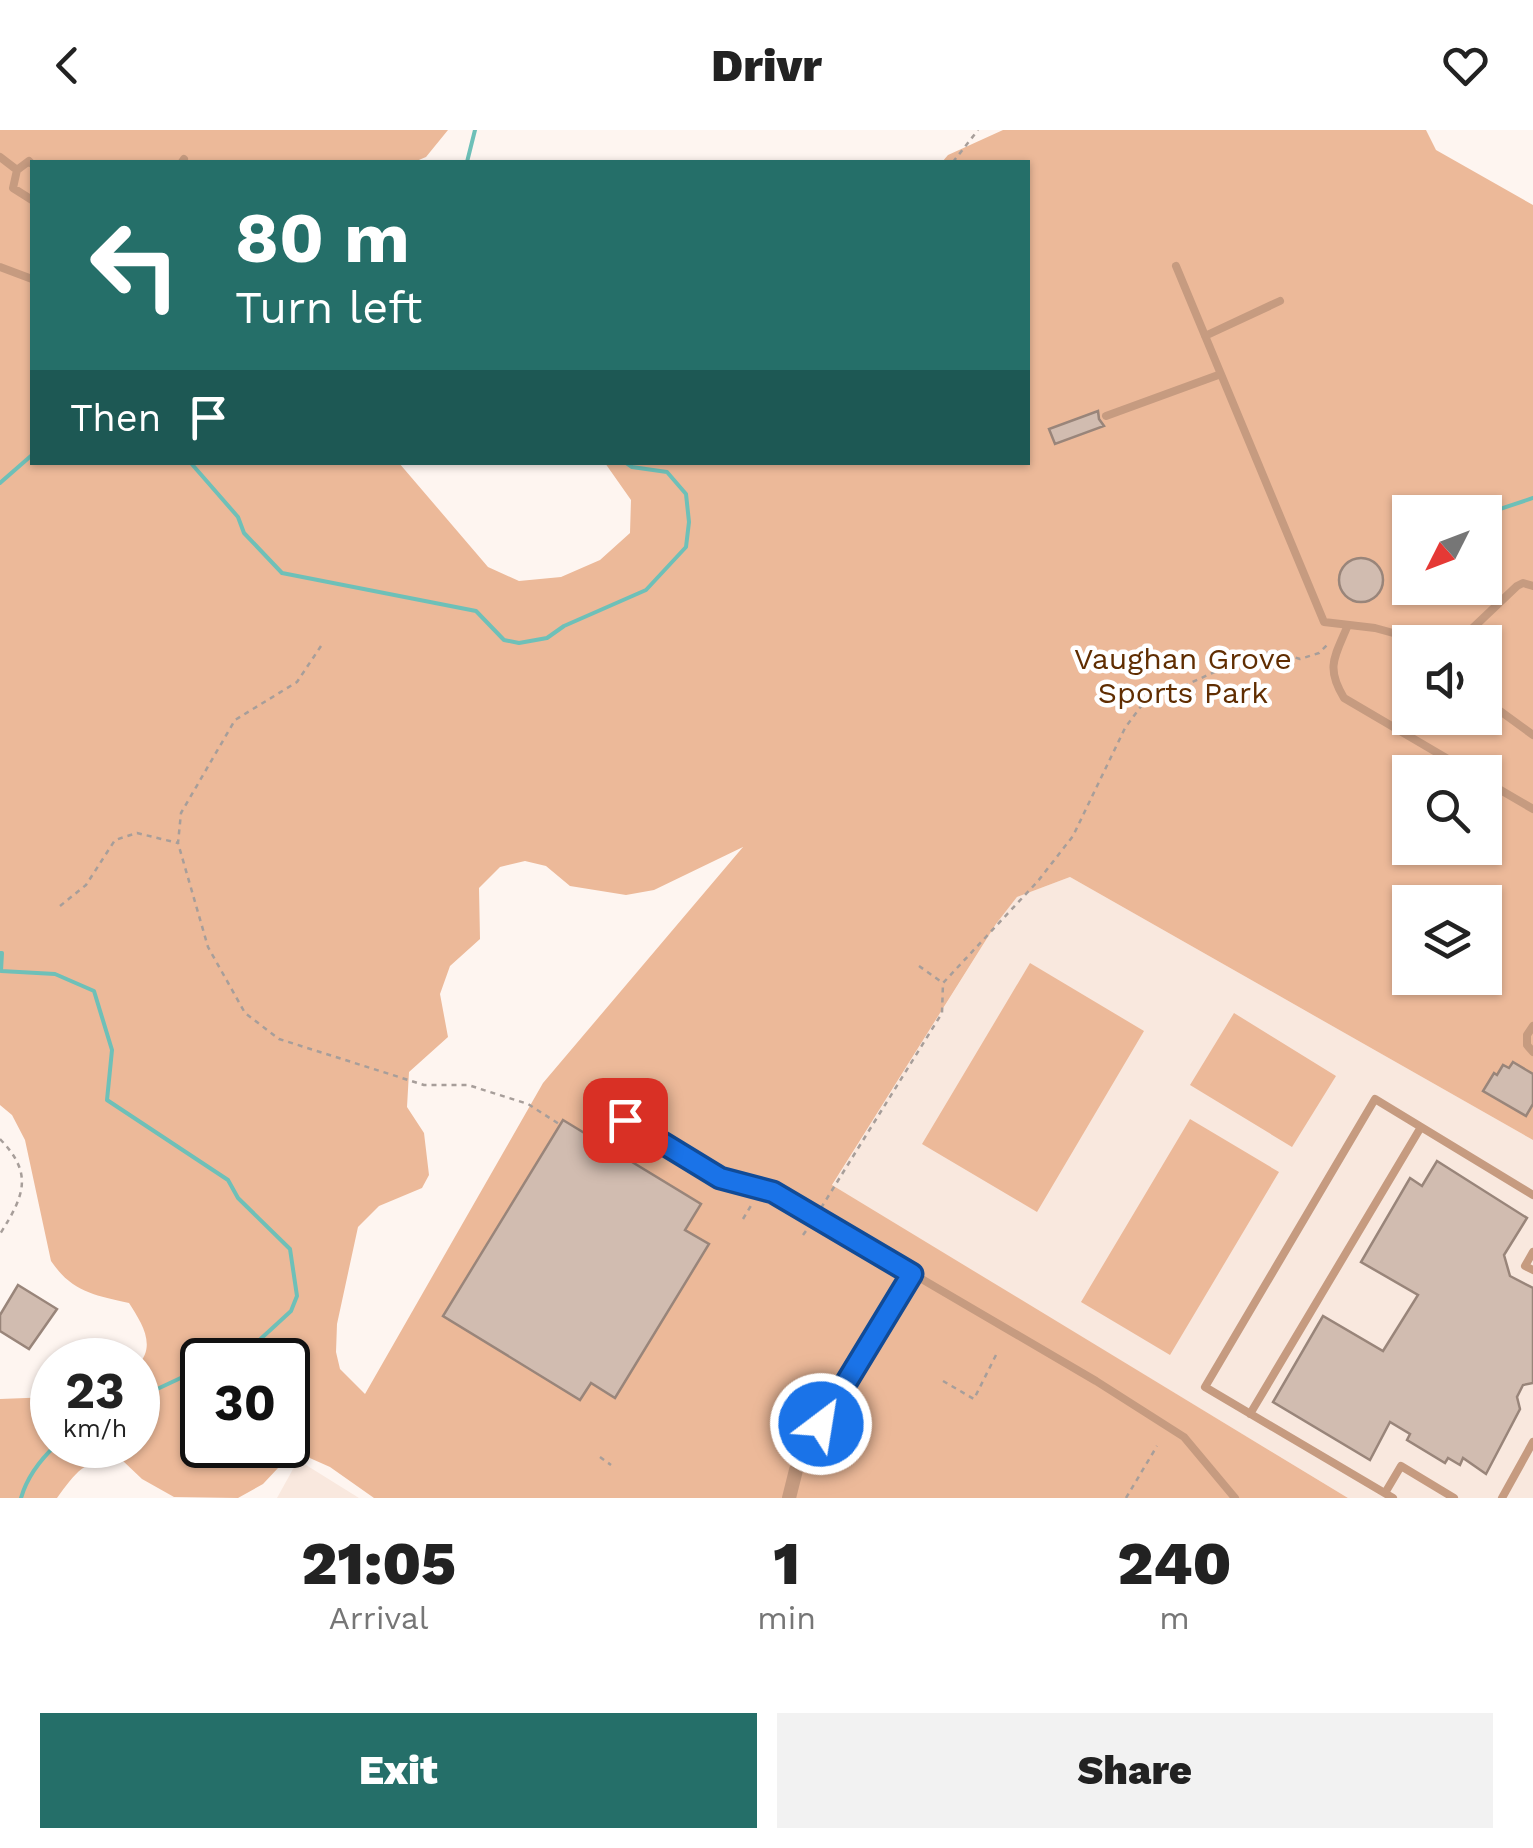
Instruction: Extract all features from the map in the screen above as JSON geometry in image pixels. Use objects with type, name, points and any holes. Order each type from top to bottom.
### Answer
[{"type":"street","points":[[788,1498],[796,1470],[821,1424],[912,1274]]},
{"type":"lane","points":[[0,157],[16,170]]},
{"type":"lane","points":[[30,163],[16,170],[12,188],[30,199]]},
{"type":"lane","points":[[1176,266],[1324,622],[1392,633]]},
{"type":"lane","points":[[0,267],[30,279]]},
{"type":"lane","points":[[1206,336],[1280,301]]},
{"type":"lane","points":[[1106,416],[1221,374]]},
{"type":"lane","points":[[1476,625],[1517,586],[1533,586]]},
{"type":"lane","points":[[1346,625],[1332,663],[1333,680],[1344,698],[1441,755]]},
{"type":"lane","points":[[1502,712],[1533,735]]},
{"type":"lane","points":[[1502,791],[1533,809]]},
{"type":"lane","points":[[1533,1026],[1527,1044],[1533,1052]]},
{"type":"lane","points":[[1454,1498],[1401,1466],[1389,1496],[1205,1387],[1375,1099],[1533,1195]]},
{"type":"lane","points":[[625,1120],[720,1178],[773,1192],[1096,1381],[1184,1438],[1234,1498]]},
{"type":"lane","points":[[1250,1414],[1421,1126]]},
{"type":"lane","points":[[1533,1252],[1525,1266],[1533,1270]]},
{"type":"lane","points":[[1502,1498],[1533,1442]]},
{"type":"path","points":[[955,160],[978,130]]},
{"type":"path","points":[[803,1235],[942,1012],[943,982],[1038,881],[1073,836],[1125,728],[1142,705],[1243,659],[1274,651],[1300,659],[1320,653],[1346,625]]},
{"type":"path","points":[[320,646],[297,682],[235,720],[182,813],[178,843],[208,947],[245,1013],[280,1039],[424,1085],[468,1085],[528,1104],[559,1124]]},
{"type":"path","points":[[60,906],[86,884],[115,840],[138,833],[178,843]]},
{"type":"path","points":[[919,966],[943,982]]},
{"type":"path","points":[[0,1138],[20,1161],[23,1173],[21,1190],[0,1234]]},
{"type":"path","points":[[743,1218],[752,1204]]},
{"type":"path","points":[[943,1382],[974,1399],[998,1351]]},
{"type":"path","points":[[1126,1498],[1157,1446]]},
{"type":"path","points":[[600,1457],[610,1465]]},
{"type":"shaded area","points":[[1070,877],[1533,1140],[1533,1498],[1348,1498],[832,1186],[996,924],[1017,897]]},
{"type":"shaded area","points":[[310,1467],[359,1498],[277,1498],[294,1468]]},
{"type":"green space","name":"Vaughan Grove Sports Park","points":[[0,130],[448,130],[426,157],[419,160],[30,160],[30,465],[401,465],[488,567],[519,581],[561,577],[600,560],[630,533],[631,500],[606,465],[1030,465],[1030,160],[944,160],[1003,130],[1426,130],[1436,150],[1533,205],[1533,1140],[1070,877],[1017,897],[996,924],[832,1185],[1348,1498],[374,1498],[330,1467],[310,1458],[310,1338],[180,1338],[180,1468],[278,1468],[263,1484],[238,1498],[174,1497],[130,1468],[160,1468],[160,1338],[146,1338],[129,1303],[76,1286],[51,1261],[25,1140],[12,1115],[0,1105]],"holes":[[[743,847],[543,1083],[365,1394],[340,1369],[336,1352],[337,1324],[358,1227],[379,1206],[422,1188],[429,1175],[424,1133],[407,1107],[409,1072],[448,1037],[440,994],[450,966],[480,939],[479,888],[500,867],[525,861],[546,866],[570,886],[626,895],[654,890]]]},
{"type":"green space","points":[[1030,963],[1144,1031],[1037,1212],[922,1144]]},
{"type":"green space","points":[[1234,1013],[1336,1076],[1292,1147],[1190,1085]]},
{"type":"green space","points":[[1190,1119],[1279,1172],[1170,1355],[1081,1302]]},
{"type":"green space","points":[[30,1398],[30,1468],[84,1468],[57,1498],[0,1498],[0,1399]]},
{"type":"building","points":[[1098,411],[1104,426],[1055,444],[1049,429]]},
{"type":"building","points":[[1361,558],[1377,564],[1383,580],[1377,596],[1361,602],[1345,596],[1339,580],[1345,564]]},
{"type":"building","points":[[1513,1062],[1533,1074],[1533,1104],[1526,1116],[1483,1091],[1494,1073],[1497,1075],[1503,1065],[1509,1068]]},
{"type":"building","points":[[563,1120],[701,1204],[685,1230],[709,1244],[615,1398],[591,1383],[580,1400],[443,1316]]},
{"type":"building","points":[[1437,1161],[1527,1218],[1504,1255],[1510,1276],[1533,1288],[1533,1383],[1523,1385],[1517,1397],[1520,1409],[1486,1474],[1463,1458],[1460,1465],[1448,1458],[1445,1463],[1407,1440],[1410,1434],[1390,1422],[1370,1460],[1273,1402],[1323,1316],[1383,1351],[1418,1295],[1361,1262],[1410,1178],[1422,1186]]},
{"type":"building","points":[[18,1285],[57,1309],[37,1338],[30,1338],[29,1349],[0,1331],[0,1315]]},
{"type":"waterway","points":[[468,160],[475,130]]},
{"type":"waterway","points":[[0,483],[30,457]]},
{"type":"waterway","points":[[193,465],[238,517],[244,533],[282,573],[476,611],[504,640],[519,643],[547,638],[564,626],[646,590],[686,547],[686,494],[667,472],[629,465]]},
{"type":"waterway","points":[[1502,508],[1533,498]]},
{"type":"waterway","points":[[0,953],[1,971],[55,974],[94,991],[112,1050],[107,1100],[228,1180],[238,1198],[290,1249],[297,1296],[291,1311],[262,1338]]},
{"type":"waterway","points":[[160,1388],[180,1378]]},
{"type":"waterway","points":[[21,1498],[36,1468]]},
{"type":"route","points":[[625,1120],[720,1178],[773,1192],[912,1274],[821,1424]]}]
